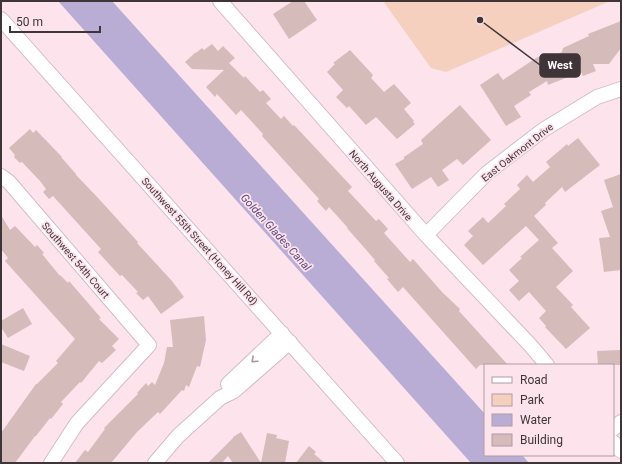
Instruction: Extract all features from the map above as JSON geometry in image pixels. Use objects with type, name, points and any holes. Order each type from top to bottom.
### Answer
[{"type":"street","name":"North Augusta Drive","points":[[220,1],[426,235],[546,364]]},
{"type":"street","name":"Southwest 55th Street (Honey Hill Rd)","points":[[1,19],[398,463]]},
{"type":"street","name":"East Oakmont Drive","points":[[426,235],[487,174],[543,130],[597,97],[621,89]]},
{"type":"street","name":"Southwest 54th Court","points":[[1,176],[9,182],[149,345],[77,423],[51,463]]},
{"type":"street","points":[[155,463],[178,436],[220,398],[234,391],[286,338]]},
{"type":"street","points":[[614,443],[621,451]]},
{"type":"green space","points":[[383,1],[610,1],[446,72],[431,68]]},
{"type":"water","name":"Golden Glades Canal","points":[[58,1],[112,1],[484,413],[484,456],[523,456],[529,463],[471,463]]},
{"type":"building","points":[[293,1],[304,1],[317,20],[289,39],[273,14]]},
{"type":"building","points":[[621,21],[621,48],[609,64],[593,64],[596,71],[583,76],[581,72],[548,85],[547,81],[529,92],[531,95],[514,106],[521,117],[506,126],[480,85],[498,73],[503,80],[536,58],[547,53],[549,58],[562,52],[563,48],[589,36],[588,34]]},
{"type":"building","points":[[212,44],[218,51],[223,46],[235,58],[229,63],[244,78],[245,76],[260,92],[263,90],[271,99],[266,103],[281,119],[284,116],[293,126],[294,125],[352,187],[348,191],[376,221],[379,219],[388,229],[384,233],[410,262],[413,259],[442,292],[460,309],[459,311],[507,364],[484,364],[480,365],[476,369],[403,287],[398,292],[387,279],[389,278],[374,261],[375,260],[348,228],[329,207],[326,211],[317,201],[319,199],[262,136],[263,134],[241,110],[236,115],[217,94],[215,97],[206,87],[224,70],[192,69],[185,62],[202,48],[204,50]]},
{"type":"building","points":[[350,50],[373,75],[371,78],[384,92],[394,84],[411,103],[404,109],[415,124],[397,139],[376,117],[366,125],[349,106],[347,108],[336,97],[343,90],[327,72],[335,64],[333,63]]},
{"type":"building","points":[[460,105],[491,140],[463,165],[457,159],[442,170],[449,180],[438,187],[431,177],[412,189],[395,164],[423,144],[421,140]]},
{"type":"building","points":[[30,129],[33,133],[36,130],[62,157],[76,175],[172,281],[184,297],[161,314],[148,296],[143,300],[136,293],[138,292],[122,275],[120,276],[98,252],[101,249],[53,196],[49,199],[43,192],[46,189],[40,181],[22,162],[20,163],[14,157],[15,155],[9,148]]},
{"type":"building","points":[[578,138],[600,165],[565,192],[562,187],[534,216],[558,243],[552,248],[573,271],[556,287],[573,305],[571,307],[590,328],[566,349],[545,327],[546,326],[539,318],[546,311],[529,292],[519,301],[509,290],[519,281],[509,270],[522,258],[520,257],[539,240],[526,226],[483,265],[464,245],[473,236],[468,231],[483,217],[488,223],[506,206],[504,204],[520,189],[517,185],[527,175],[533,182],[550,167],[546,162],[567,144],[568,146]]},
{"type":"building","points":[[621,174],[621,270],[604,272],[599,238],[610,237],[601,211],[613,207],[604,180]]},
{"type":"building","points":[[1,215],[10,230],[15,226],[35,247],[37,245],[44,253],[42,254],[60,276],[68,283],[69,281],[101,318],[99,319],[119,339],[112,346],[116,350],[102,363],[99,361],[81,383],[80,382],[61,402],[63,404],[35,436],[15,463],[1,463],[1,433],[36,384],[58,363],[56,361],[75,339],[5,261],[8,258],[1,249]]},
{"type":"building","points":[[23,308],[32,324],[8,338],[1,327],[1,321]]},
{"type":"building","points":[[204,316],[206,340],[200,367],[197,366],[189,387],[186,385],[184,391],[182,390],[160,414],[158,412],[137,432],[111,463],[75,463],[85,450],[88,452],[105,429],[104,428],[138,394],[137,393],[146,383],[148,386],[152,382],[155,385],[164,363],[167,347],[173,347],[170,320]]},
{"type":"building","points":[[1,344],[30,356],[24,371],[1,362]]},
{"type":"building","points":[[621,350],[621,365],[598,364],[597,351]]},
{"type":"building","points":[[241,432],[261,463],[233,463],[228,456],[222,463],[208,463],[233,437]]},
{"type":"building","points":[[267,433],[277,435],[276,438],[289,441],[285,463],[261,463]]},
{"type":"building","points":[[309,446],[316,452],[314,454],[325,463],[296,463]]},
{"type":"place","name":"West","points":[[480,20]]}]
